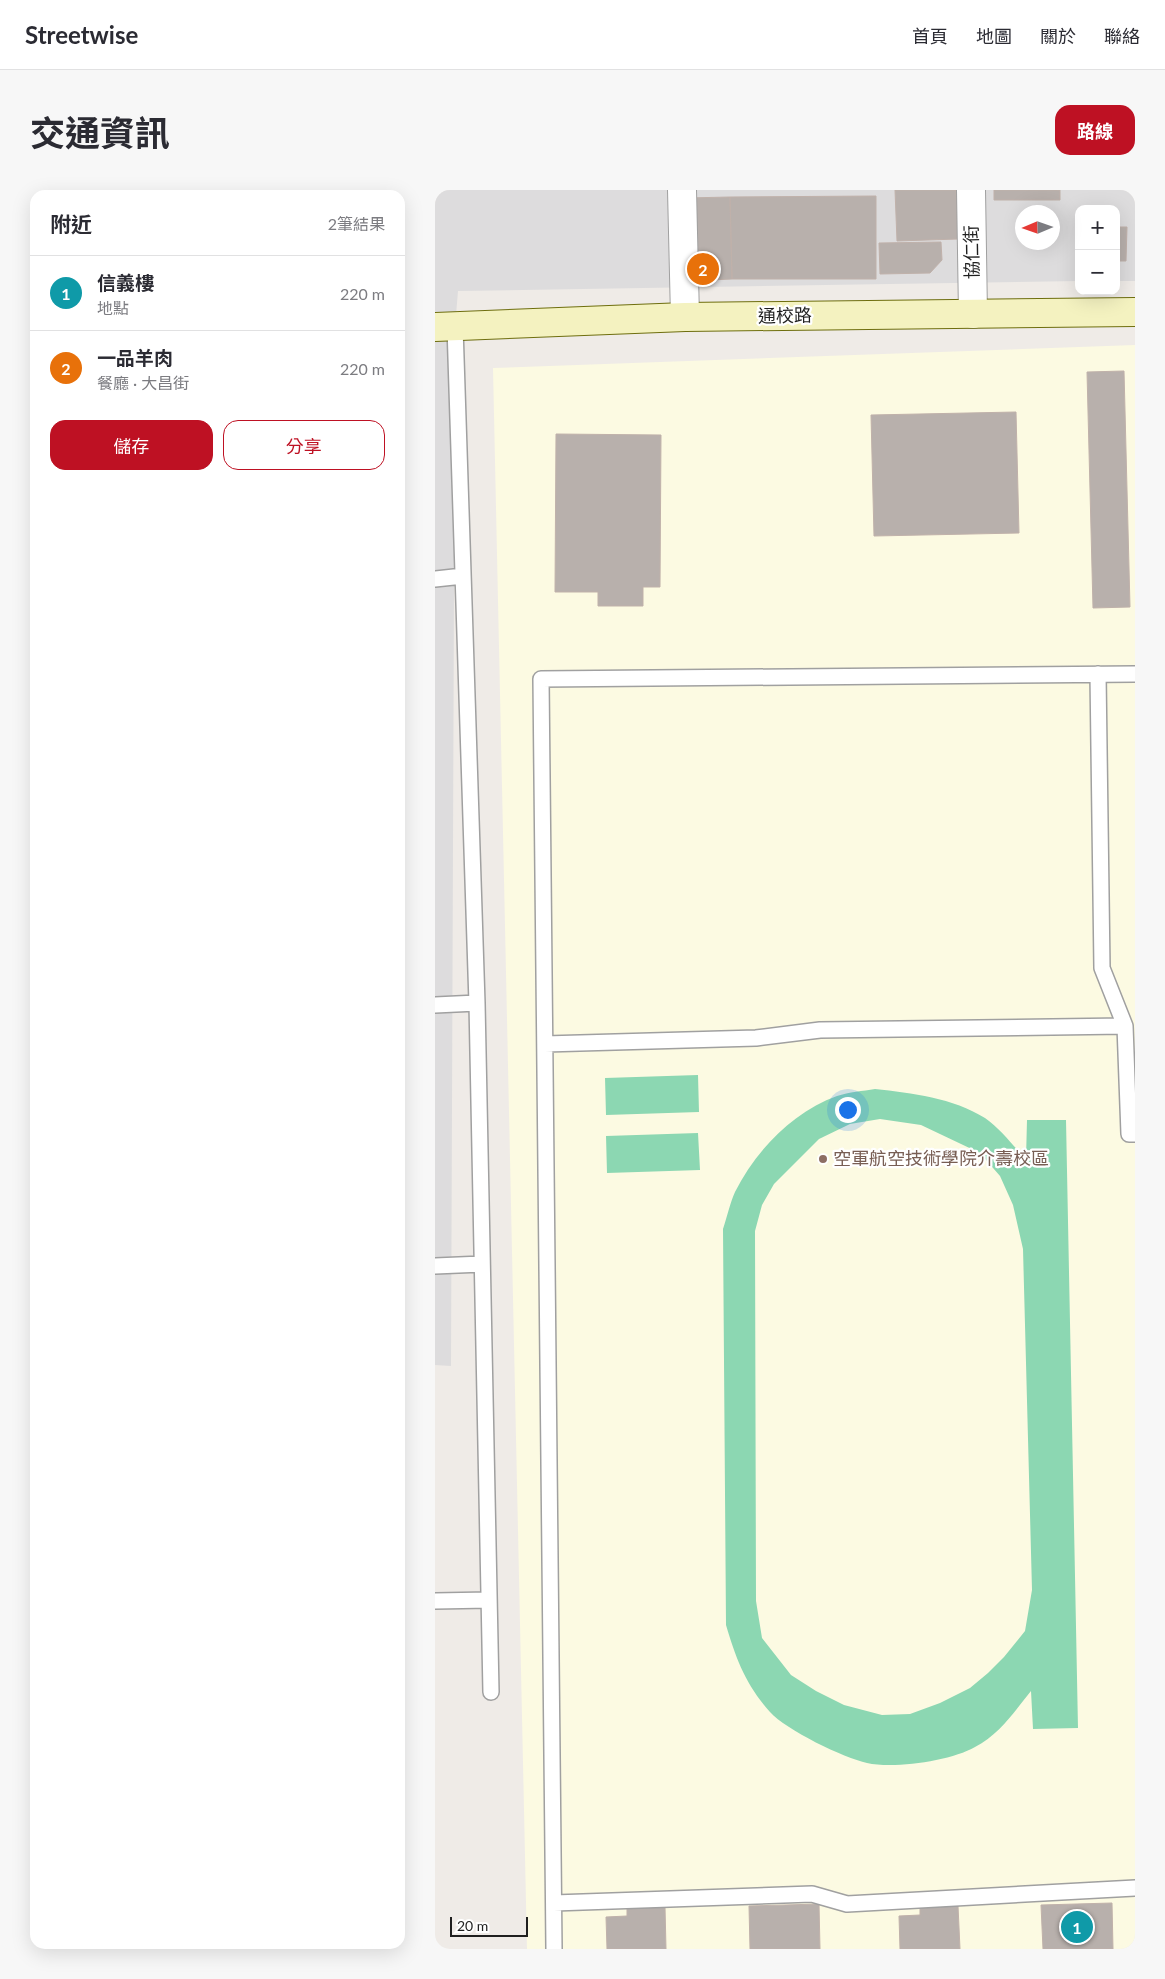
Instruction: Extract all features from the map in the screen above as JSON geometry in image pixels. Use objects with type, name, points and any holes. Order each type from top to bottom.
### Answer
[{"type":"street","points":[[682,190],[685,317]]},
{"type":"street","name":"協仁街","points":[[971,190],[973,314]]},
{"type":"street","name":"通校路","points":[[445,327],[685,317],[1135,312]]},
{"type":"lane","points":[[445,327],[463,576],[477,1003],[491,1692]]},
{"type":"lane","points":[[435,579],[463,576]]},
{"type":"lane","points":[[1098,674],[1103,968],[1125,1026],[1129,1134],[1135,1134]]},
{"type":"lane","points":[[554,1949],[541,679],[1135,674]]},
{"type":"lane","points":[[435,1006],[477,1003]]},
{"type":"lane","points":[[545,1044],[756,1038],[820,1030],[1125,1026]]},
{"type":"lane","points":[[435,1266],[482,1264]]},
{"type":"lane","points":[[435,1601],[489,1600]]},
{"type":"lane","points":[[554,1903],[812,1894],[847,1904],[1135,1888]]},
{"type":"shaded area","points":[[435,190],[1135,190],[1135,281],[1120,281],[1120,205],[1075,205],[1075,281],[458,291],[455,327],[451,1366],[435,1365]]},
{"type":"shaded area","name":"空軍航空技術學院介壽校區","points":[[1135,345],[1135,1949],[527,1949],[493,368]]},
{"type":"green space","points":[[698,1075],[699,1112],[606,1115],[605,1078]]},
{"type":"green space","points":[[875,1089],[932,1097],[973,1111],[996,1127],[1026,1159],[1027,1120],[1066,1120],[1078,1728],[1033,1729],[1031,1691],[992,1736],[975,1747],[937,1760],[892,1765],[867,1763],[844,1755],[802,1735],[778,1719],[770,1712],[748,1682],[726,1625],[723,1229],[733,1196],[744,1176],[777,1134],[805,1112],[821,1103],[837,1096]],"holes":[[[880,1119],[921,1125],[980,1153],[1000,1176],[1013,1205],[1023,1249],[1032,1590],[1025,1631],[988,1673],[970,1688],[940,1703],[910,1714],[882,1715],[844,1705],[816,1691],[791,1675],[762,1638],[756,1601],[755,1231],[762,1205],[774,1184],[819,1139],[850,1124]]]},
{"type":"green space","points":[[698,1133],[700,1170],[607,1173],[606,1136]]},
{"type":"building","points":[[895,190],[956,190],[958,239],[897,241]]},
{"type":"building","points":[[994,190],[1060,190],[1060,200],[994,200]]},
{"type":"building","points":[[876,196],[876,279],[732,279],[730,197]]},
{"type":"building","points":[[730,197],[732,279],[687,281],[686,198]]},
{"type":"building","points":[[1120,227],[1127,227],[1126,261],[1120,261]]},
{"type":"building","points":[[941,242],[942,260],[930,273],[880,274],[879,243]]},
{"type":"building","points":[[1124,371],[1130,607],[1093,608],[1087,372]]},
{"type":"building","points":[[1016,412],[1019,533],[874,536],[871,415]]},
{"type":"building","points":[[556,434],[661,435],[660,587],[643,587],[643,606],[598,606],[598,592],[555,592]]},
{"type":"building","points":[[1112,1903],[1113,1949],[1043,1949],[1041,1905]]},
{"type":"building","points":[[819,1904],[820,1949],[750,1949],[749,1906]]},
{"type":"building","points":[[958,1906],[960,1949],[900,1949],[899,1916],[920,1915],[920,1907]]},
{"type":"building","points":[[665,1907],[666,1949],[607,1949],[606,1917],[627,1916],[627,1908]]},
{"type":"place","name":"一品羊肉","points":[[703,269]]},
{"type":"place","name":"空軍航空技術學院介壽校區","points":[[823,1159]]},
{"type":"place","name":"信義樓","points":[[1077,1927]]}]
